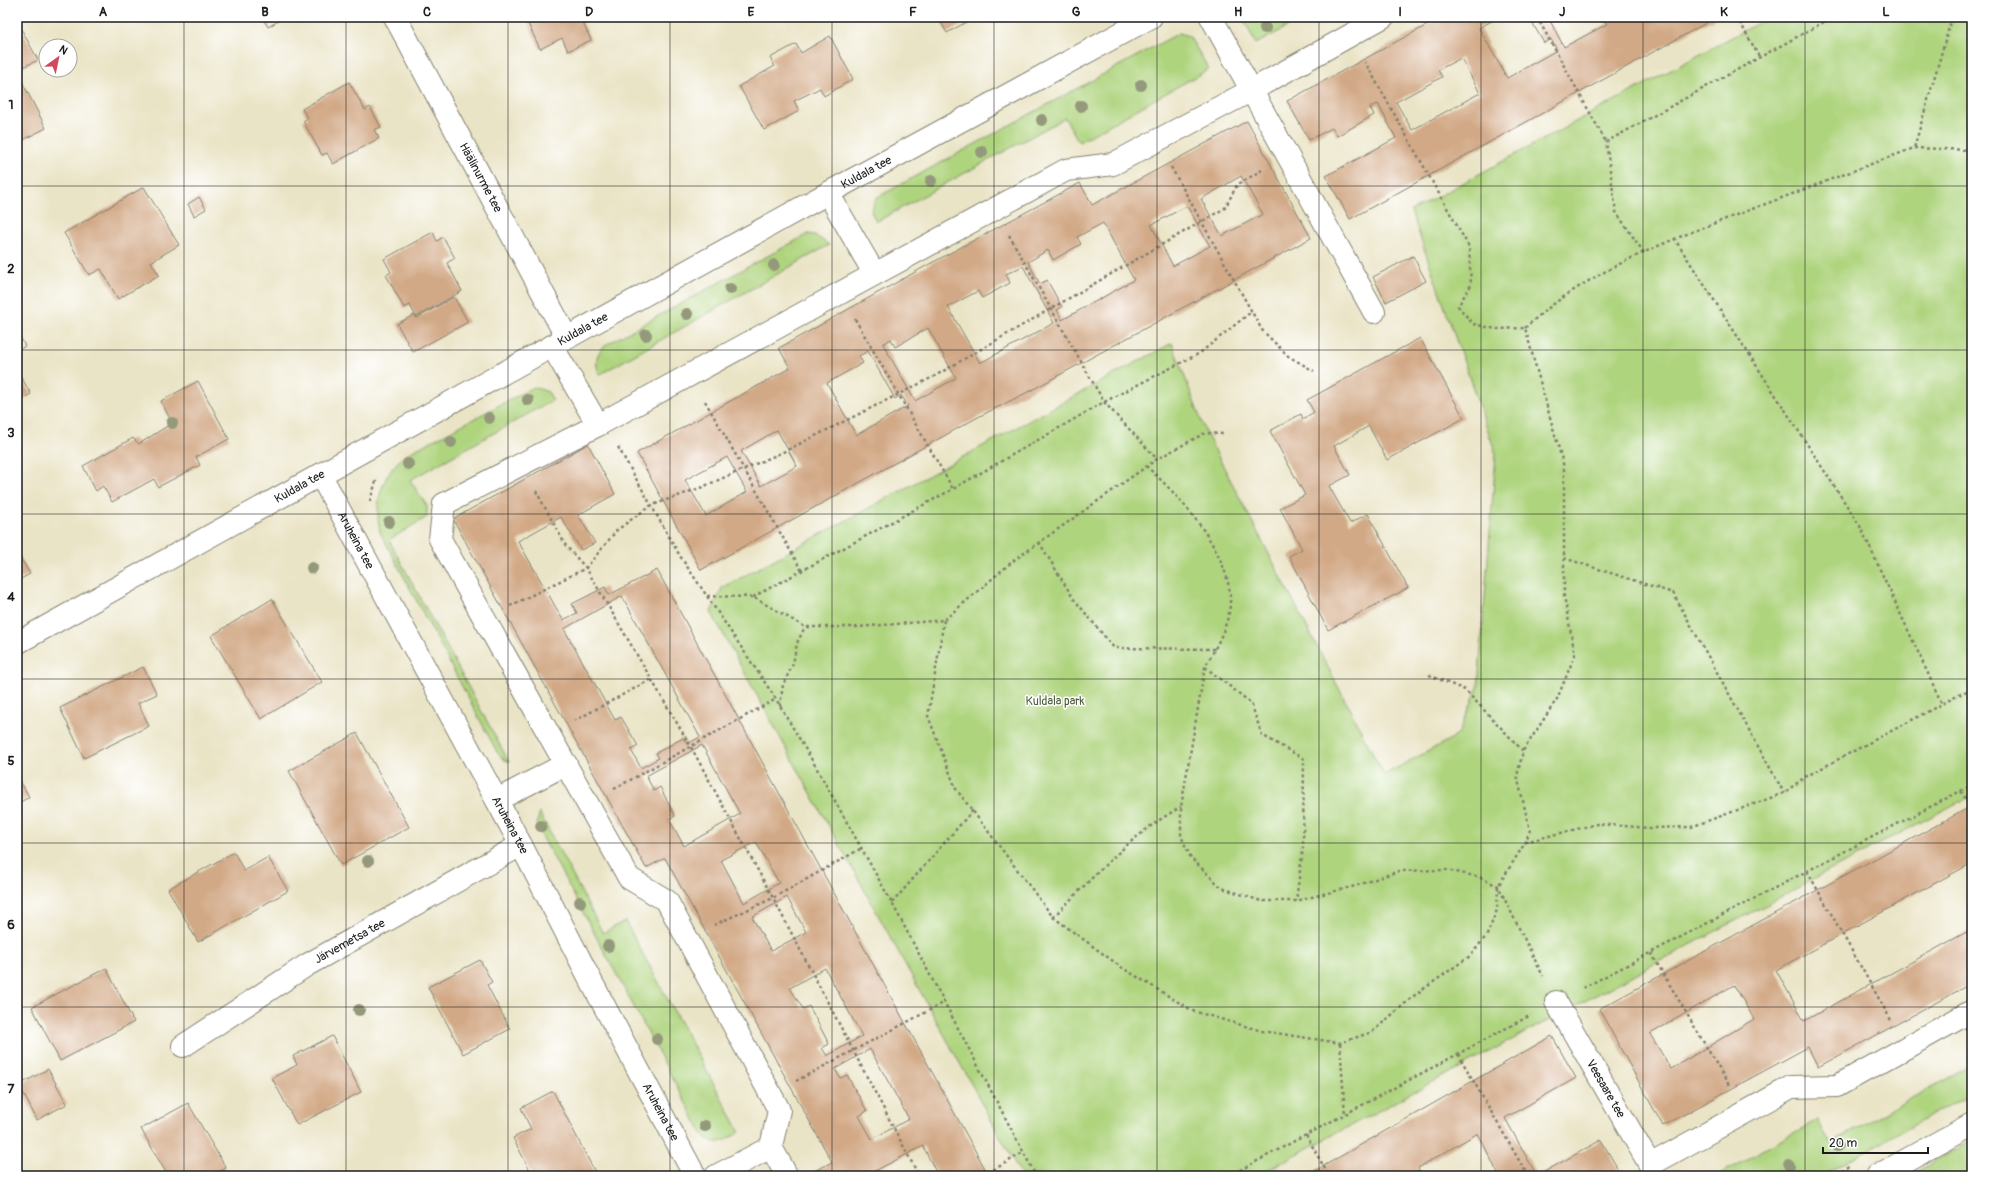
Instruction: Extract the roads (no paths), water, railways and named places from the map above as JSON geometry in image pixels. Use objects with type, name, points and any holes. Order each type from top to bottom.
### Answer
[{"type":"street","name":"Häälinurme tee","points":[[395,17],[559,342],[598,425]]},
{"type":"street","name":"Kuldala tee","points":[[17,643],[321,476],[828,193],[1151,17]]},
{"type":"street","points":[[1211,17],[1374,312]]},
{"type":"street","points":[[787,1176],[771,1147],[779,1110],[666,901],[629,878],[440,539],[444,504],[598,425],[874,273],[1066,170],[1112,164],[1252,90],[1384,17]]},
{"type":"street","points":[[828,193],[874,273]]},
{"type":"street","name":"Aruheina tee","points":[[321,476],[497,800],[592,983],[695,1176]]},
{"type":"street","points":[[497,800],[566,764]]},
{"type":"street","name":"Järvemetsa tee","points":[[183,1046],[307,965],[521,845]]},
{"type":"street","name":"Veesaare tee","points":[[1556,1002],[1652,1170]]},
{"type":"street","points":[[1652,1170],[1745,1112],[1791,1087],[1837,1086],[1972,1011]]},
{"type":"street","points":[[1877,1176],[1972,1124]]},
{"type":"street","points":[[716,1176],[771,1147]]},
{"type":"park label","name":"Kuldala park","points":[[1055,701]]}]
